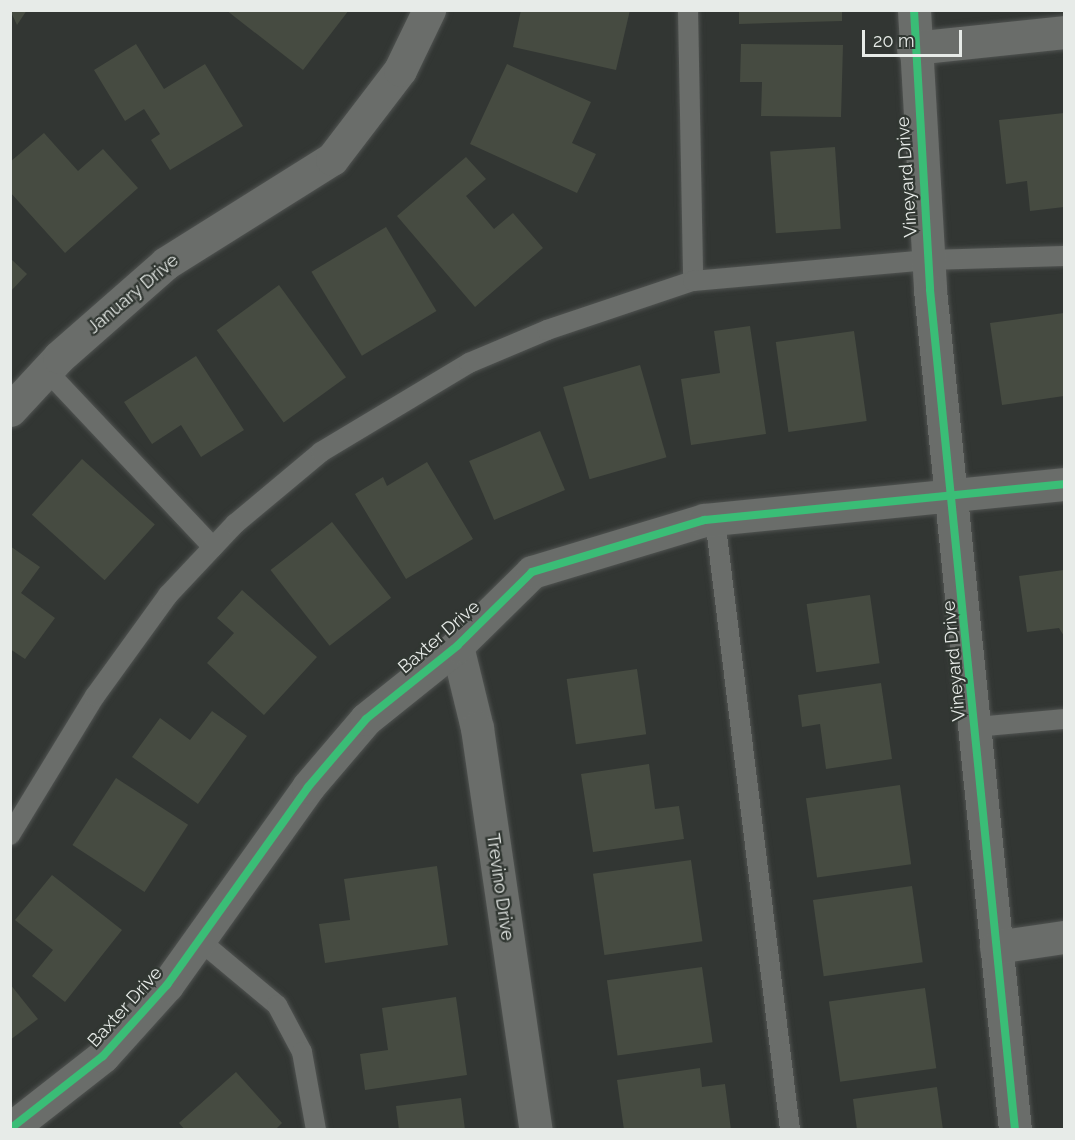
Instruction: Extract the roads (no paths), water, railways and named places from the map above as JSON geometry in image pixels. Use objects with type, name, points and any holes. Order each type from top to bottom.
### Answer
[{"type":"street","name":"January Drive","points":[[10,410],[47,370],[166,263],[332,159],[400,70],[429,10]]},
{"type":"street","name":"Vineyard Drive","points":[[914,10],[913,48],[928,260],[954,494],[1015,1130]]},
{"type":"street","points":[[913,48],[1065,32]]},
{"type":"street","name":"Baxter Drive","points":[[10,1129],[103,1056],[167,985],[308,787],[366,719],[457,646],[532,572],[715,519],[1065,484]]},
{"type":"street","name":"Trevino Drive","points":[[457,646],[477,728],[536,1130]]},
{"type":"street","points":[[996,947],[1065,937]]},
{"type":"lane","points":[[688,10],[693,281]]},
{"type":"lane","points":[[10,835],[95,696],[168,595],[213,547],[321,452],[469,363],[547,330],[693,281],[928,260],[1065,256]]},
{"type":"lane","points":[[47,370],[213,547]]},
{"type":"lane","points":[[715,519],[790,1130]]},
{"type":"lane","points":[[976,727],[1065,719]]},
{"type":"lane","points":[[198,939],[278,1005],[302,1052],[316,1130]]}]
